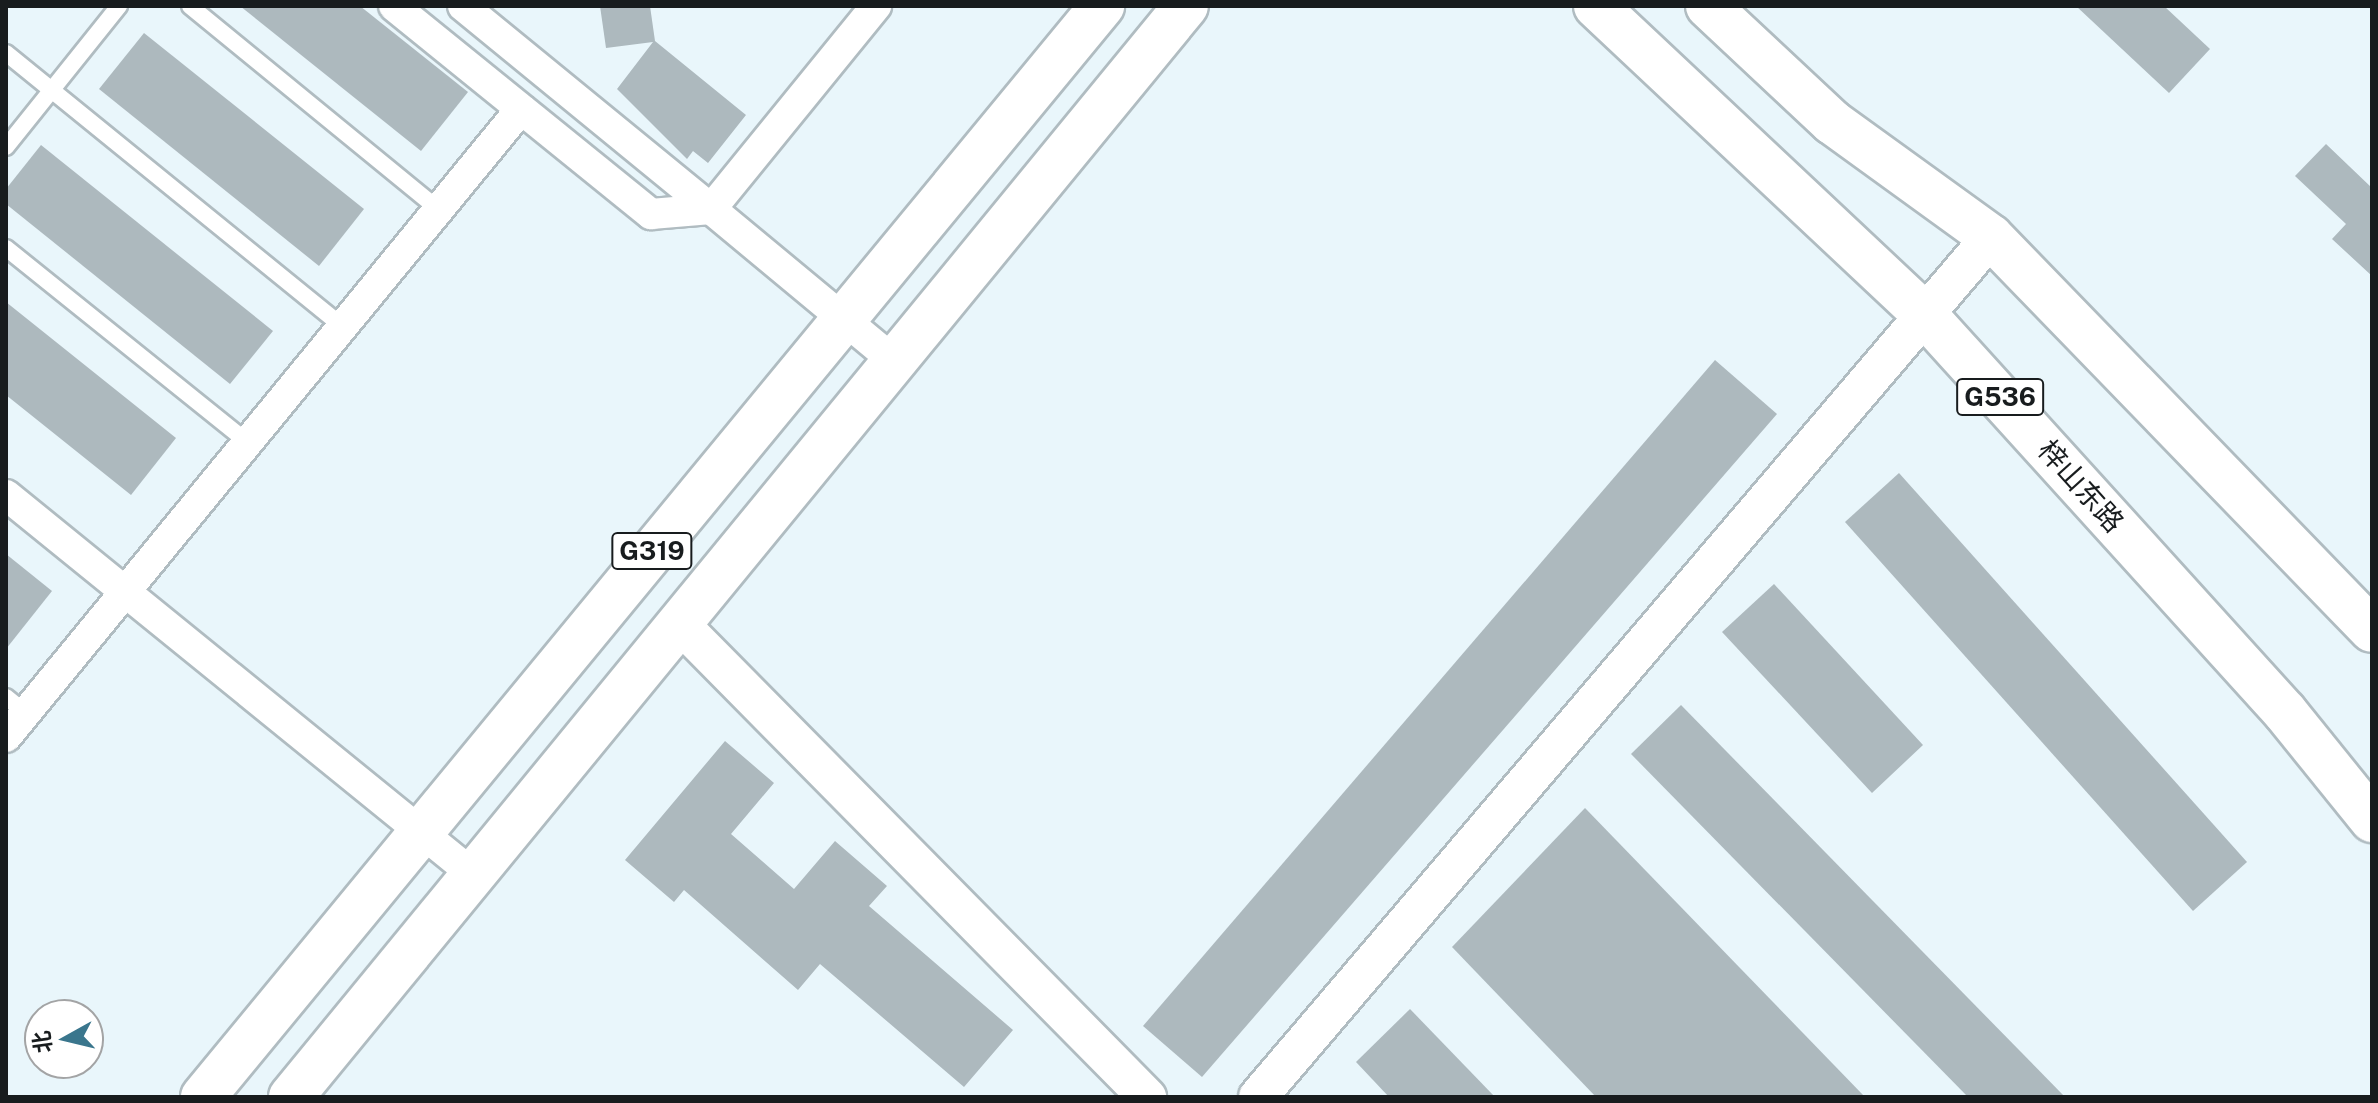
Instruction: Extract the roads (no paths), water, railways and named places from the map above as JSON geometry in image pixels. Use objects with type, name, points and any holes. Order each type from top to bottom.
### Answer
[{"type":"main road","name":"G319","points":[[203,1097],[1102,6]]},
{"type":"main road","points":[[1708,6],[1832,122],[1991,237],[2372,630]]},
{"type":"main road","name":"梓山东路","points":[[1594,7],[1925,315],[2285,712],[2372,820]]},
{"type":"main road","name":"G319","points":[[291,1097],[1187,8]]},
{"type":"street","points":[[394,6],[651,214],[711,209],[876,6]]},
{"type":"street","points":[[463,6],[895,362]]},
{"type":"street","points":[[6,737],[16,705],[125,592],[521,109]]},
{"type":"street","points":[[1258,1097],[1991,237]]},
{"type":"street","points":[[6,495],[474,875]]},
{"type":"street","points":[[680,624],[1147,1097]]},
{"type":"lane","points":[[6,147],[119,6]]},
{"type":"lane","points":[[190,6],[438,209]]},
{"type":"lane","points":[[6,53],[342,326]]},
{"type":"lane","points":[[6,248],[247,442]]}]
